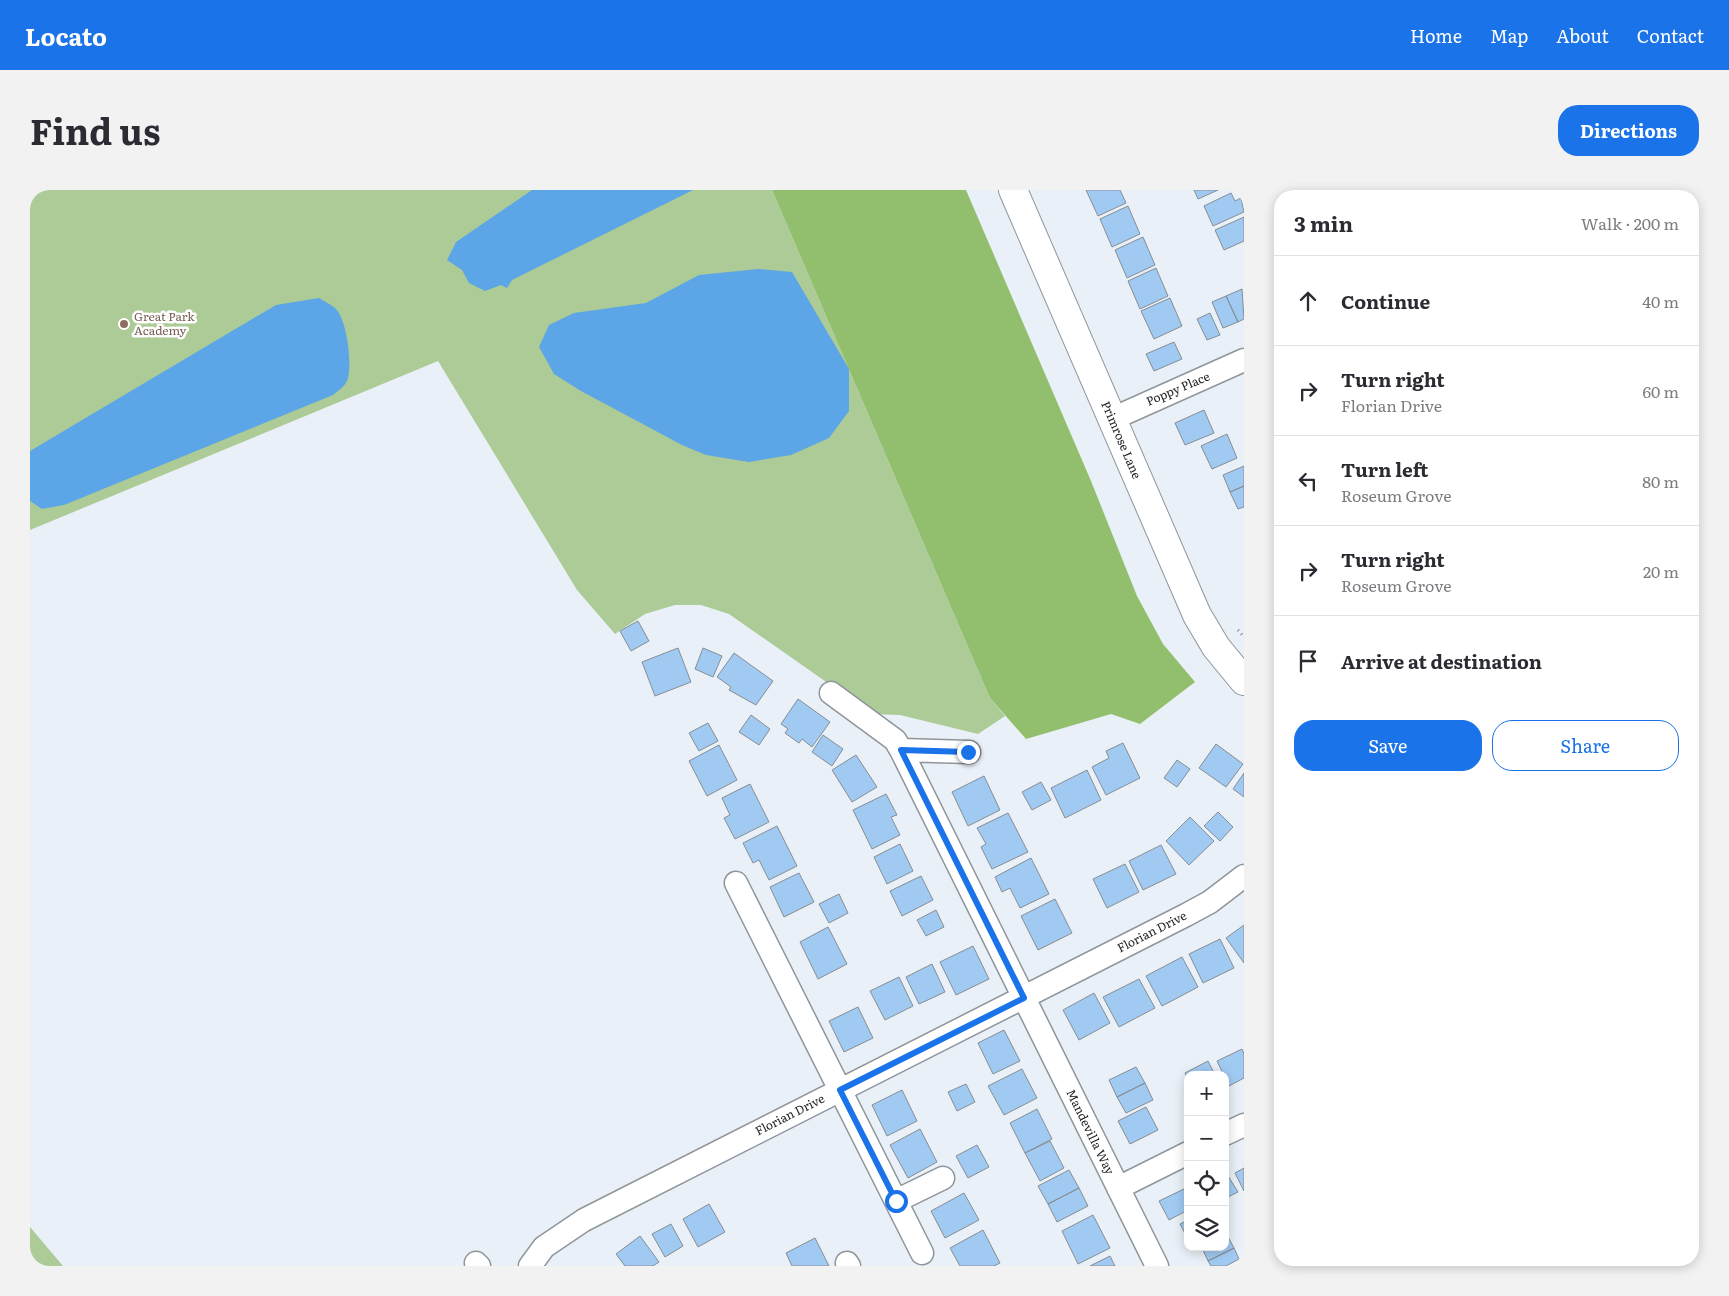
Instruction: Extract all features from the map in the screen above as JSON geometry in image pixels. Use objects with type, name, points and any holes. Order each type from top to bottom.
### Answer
[{"type":"street","name":"Primrose Lane","points":[[1013,190],[1197,616],[1216,648],[1244,681]]},
{"type":"street","name":"Poppy Place","points":[[1112,419],[1244,360]]},
{"type":"street","name":"Mandevilla Way","points":[[831,693],[894,740],[901,750],[1156,1266]]},
{"type":"street","points":[[901,750],[968,752]]},
{"type":"street","name":"Florian Drive","points":[[530,1266],[544,1248],[584,1220],[1186,915],[1210,902],[1244,876]]},
{"type":"street","points":[[736,883],[922,1253]]},
{"type":"street","points":[[1229,1132],[1244,1125]]},
{"type":"street","points":[[1118,1188],[1184,1155]]},
{"type":"street","points":[[896,1201],[943,1178]]},
{"type":"green space","points":[[30,190],[772,190],[990,698],[1005,716],[978,734],[900,715],[872,714],[729,614],[701,605],[675,605],[645,614],[615,634],[577,590],[438,361],[30,530]]},
{"type":"green space","points":[[772,190],[966,190],[1091,481],[1137,596],[1163,644],[1195,682],[1140,724],[1111,714],[1026,739],[990,698]]},
{"type":"green space","points":[[30,1227],[63,1266],[30,1266]]},
{"type":"water","points":[[532,190],[693,190],[512,280],[507,288],[501,285],[485,291],[469,283],[462,270],[447,260],[456,242]]},
{"type":"water","points":[[758,269],[792,272],[849,369],[849,411],[829,438],[791,455],[749,462],[706,455],[682,445],[581,391],[554,374],[539,347],[549,325],[574,313],[646,303],[699,275]]},
{"type":"water","points":[[319,298],[336,309],[340,315],[348,342],[348,378],[344,386],[333,395],[64,505],[42,509],[30,501],[30,451],[276,305]]},
{"type":"building","points":[[1086,190],[1120,190],[1126,203],[1098,216]]},
{"type":"building","points":[[1194,190],[1218,190],[1198,199]]},
{"type":"building","points":[[1231,193],[1235,201],[1241,198],[1244,212],[1213,226],[1204,206]]},
{"type":"building","points":[[1128,206],[1140,234],[1112,247],[1100,219]]},
{"type":"building","points":[[1244,217],[1244,241],[1224,250],[1215,230]]},
{"type":"building","points":[[1143,237],[1155,265],[1127,278],[1115,250]]},
{"type":"building","points":[[1156,268],[1168,296],[1140,309],[1128,281]]},
{"type":"building","points":[[1242,289],[1244,319],[1238,322],[1226,296]]},
{"type":"building","points":[[1226,296],[1238,322],[1223,328],[1212,302]]},
{"type":"building","points":[[1170,298],[1182,326],[1154,339],[1141,311]]},
{"type":"building","points":[[1210,313],[1220,335],[1207,340],[1197,319]]},
{"type":"building","points":[[1174,342],[1182,359],[1154,371],[1146,354]]},
{"type":"building","points":[[1204,410],[1214,433],[1185,445],[1175,423]]},
{"type":"building","points":[[1227,434],[1237,458],[1212,469],[1201,446]]},
{"type":"building","points":[[1244,466],[1244,486],[1230,492],[1223,475]]},
{"type":"building","points":[[1244,486],[1244,507],[1238,509],[1230,492]]},
{"type":"building","points":[[638,621],[649,641],[631,651],[620,631]]},
{"type":"building","points":[[678,648],[691,682],[655,696],[642,662]]},
{"type":"building","points":[[703,648],[722,656],[713,677],[695,669]]},
{"type":"building","points":[[734,653],[773,681],[756,705],[729,690],[731,687],[717,677]]},
{"type":"building","points":[[798,699],[830,722],[812,747],[802,739],[799,743],[785,733],[788,729],[781,724]]},
{"type":"building","points":[[751,715],[770,729],[759,745],[739,732]]},
{"type":"building","points":[[708,723],[718,741],[699,751],[689,733]]},
{"type":"building","points":[[823,735],[843,749],[832,766],[812,752]]},
{"type":"building","points":[[1123,743],[1140,778],[1106,795],[1092,767],[1109,758],[1106,751]]},
{"type":"building","points":[[1216,744],[1243,764],[1226,787],[1199,768]]},
{"type":"building","points":[[719,745],[737,780],[707,796],[689,761]]},
{"type":"building","points":[[856,755],[877,787],[852,802],[832,770]]},
{"type":"building","points":[[1177,760],[1190,769],[1177,787],[1164,778]]},
{"type":"building","points":[[1087,770],[1101,800],[1065,818],[1051,788]]},
{"type":"building","points":[[1244,773],[1244,797],[1233,789]]},
{"type":"building","points":[[984,776],[1000,810],[968,826],[952,792]]},
{"type":"building","points":[[1041,782],[1051,800],[1032,810],[1022,792]]},
{"type":"building","points":[[750,784],[769,822],[735,839],[724,818],[730,815],[722,798]]},
{"type":"building","points":[[886,794],[897,815],[891,817],[900,835],[872,849],[853,810]]},
{"type":"building","points":[[1218,812],[1233,827],[1220,841],[1204,826]]},
{"type":"building","points":[[1008,813],[1028,852],[992,869],[981,847],[986,844],[977,828]]},
{"type":"building","points":[[1190,817],[1214,841],[1189,865],[1166,841]]},
{"type":"building","points":[[777,826],[797,866],[769,880],[759,860],[753,863],[743,843]]},
{"type":"building","points":[[900,844],[913,871],[887,884],[874,857]]},
{"type":"building","points":[[1161,845],[1176,874],[1143,890],[1129,861]]},
{"type":"building","points":[[1031,858],[1049,894],[1020,908],[1010,888],[1002,892],[995,877]]},
{"type":"building","points":[[1125,864],[1139,892],[1107,908],[1093,879]]},
{"type":"building","points":[[799,873],[814,902],[784,917],[770,887]]},
{"type":"building","points":[[921,876],[933,900],[902,916],[890,891]]},
{"type":"building","points":[[839,894],[848,913],[829,923],[819,904]]},
{"type":"building","points":[[1055,899],[1072,933],[1038,950],[1021,916]]},
{"type":"building","points":[[936,910],[944,927],[926,936],[917,920]]},
{"type":"building","points":[[1244,925],[1244,963],[1226,938]]},
{"type":"building","points":[[828,927],[847,964],[818,979],[800,942]]},
{"type":"building","points":[[1220,939],[1234,968],[1203,983],[1189,954]]},
{"type":"building","points":[[973,946],[989,979],[956,995],[940,962]]},
{"type":"building","points":[[1182,957],[1198,987],[1162,1006],[1146,976]]},
{"type":"building","points":[[932,964],[945,992],[919,1004],[906,977]]},
{"type":"building","points":[[899,977],[913,1006],[885,1020],[870,991]]},
{"type":"building","points":[[1139,979],[1155,1008],[1119,1027],[1103,997]]},
{"type":"building","points":[[1094,993],[1110,1023],[1079,1040],[1063,1010]]},
{"type":"building","points":[[858,1007],[873,1038],[844,1052],[829,1021]]},
{"type":"building","points":[[1004,1030],[1020,1061],[993,1074],[978,1043]]},
{"type":"building","points":[[1242,1049],[1244,1054],[1244,1078],[1229,1086],[1229,1071],[1222,1071],[1217,1061]]},
{"type":"building","points":[[1208,1061],[1213,1071],[1189,1071]]},
{"type":"building","points":[[1136,1067],[1145,1083],[1117,1097],[1109,1080]]},
{"type":"building","points":[[1022,1069],[1037,1098],[1004,1115],[988,1086]]},
{"type":"building","points":[[1145,1083],[1153,1100],[1126,1113],[1117,1097]]},
{"type":"building","points":[[966,1084],[975,1102],[957,1111],[948,1092]]},
{"type":"building","points":[[902,1090],[917,1121],[887,1136],[872,1105]]},
{"type":"building","points":[[1146,1107],[1158,1130],[1130,1144],[1118,1121]]},
{"type":"building","points":[[1037,1109],[1052,1139],[1025,1153],[1010,1123]]},
{"type":"building","points":[[920,1129],[937,1162],[908,1178],[890,1145]]},
{"type":"building","points":[[1050,1141],[1064,1168],[1040,1181],[1025,1153]]},
{"type":"building","points":[[977,1145],[989,1167],[968,1178],[956,1156]]},
{"type":"building","points":[[1244,1168],[1244,1191],[1235,1173]]},
{"type":"building","points":[[1069,1170],[1079,1188],[1048,1204],[1038,1186]]},
{"type":"building","points":[[1229,1177],[1238,1192],[1229,1196]]},
{"type":"building","points":[[1079,1188],[1088,1206],[1057,1222],[1048,1204]]},
{"type":"building","points":[[1184,1189],[1184,1212],[1169,1220],[1159,1201]]},
{"type":"building","points":[[964,1193],[979,1220],[945,1238],[931,1211]]},
{"type":"building","points":[[709,1204],[725,1232],[698,1247],[683,1219]]},
{"type":"building","points":[[1093,1215],[1110,1248],[1078,1264],[1062,1231]]},
{"type":"building","points":[[1184,1222],[1184,1232],[1180,1224]]},
{"type":"building","points":[[671,1224],[683,1246],[665,1257],[652,1234]]},
{"type":"building","points":[[983,1230],[1000,1263],[994,1266],[960,1266],[950,1248]]},
{"type":"building","points":[[640,1236],[659,1262],[653,1266],[625,1266],[616,1254]]},
{"type":"building","points":[[815,1238],[829,1266],[792,1266],[786,1253]]},
{"type":"building","points":[[1229,1239],[1234,1248],[1229,1250]]},
{"type":"building","points":[[1234,1248],[1239,1259],[1226,1266],[1211,1266],[1208,1261]]},
{"type":"building","points":[[1203,1251],[1228,1251],[1208,1261]]},
{"type":"building","points":[[1110,1256],[1115,1266],[1090,1266]]},
{"type":"place","name":"Great Park Academy","points":[[124,324]]},
{"type":"route","points":[[896,1201],[840,1090],[1024,998],[901,750],[968,752]]}]
